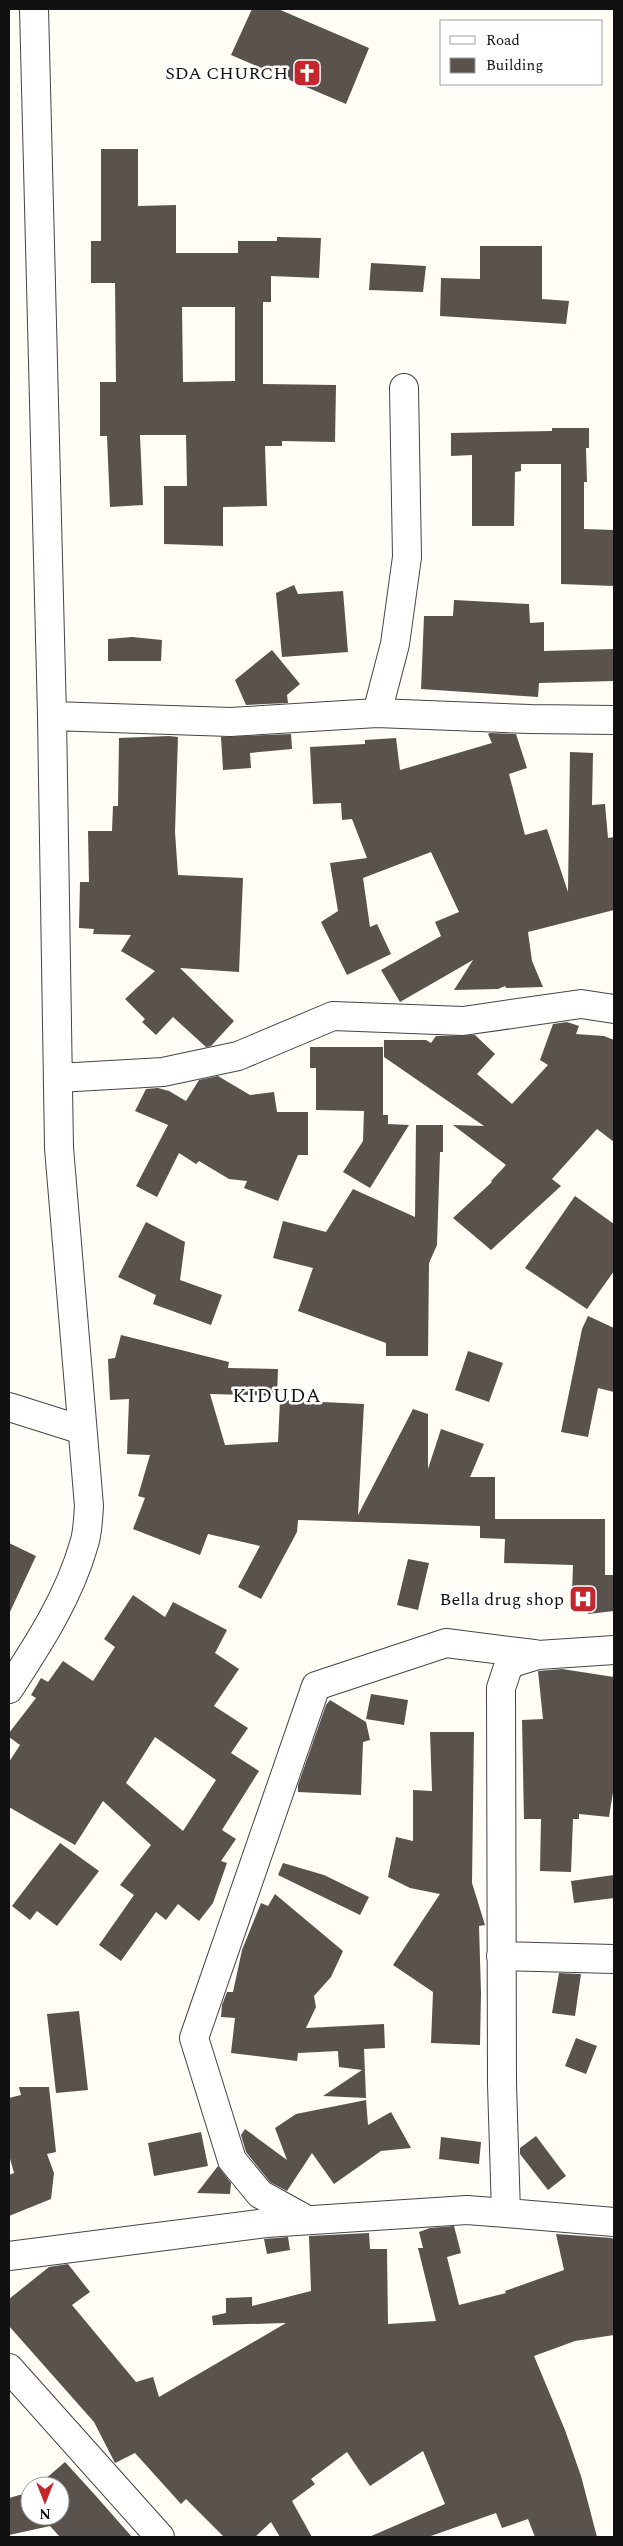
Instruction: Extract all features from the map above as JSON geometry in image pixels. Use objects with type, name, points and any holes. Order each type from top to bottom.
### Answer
[{"type":"street","points":[[9,1689],[47,1631],[74,1572],[85,1542],[89,1506],[59,1148],[52,716],[34,9]]},
{"type":"street","points":[[377,713],[395,644],[407,557],[404,388]]},
{"type":"street","points":[[52,716],[230,722],[377,713],[530,720],[614,720]]},
{"type":"street","points":[[58,1078],[163,1072],[238,1056],[333,1016],[463,1021],[581,1004],[614,1009]]},
{"type":"street","points":[[9,1407],[82,1430]]},
{"type":"street","points":[[307,2220],[260,2194],[232,2160],[194,2038],[316,1686],[446,1642],[538,1655],[614,1650]]},
{"type":"street","points":[[506,2213],[501,1956],[501,1688],[509,1664],[538,1655]]},
{"type":"street","points":[[501,1956],[614,1958]]},
{"type":"street","points":[[9,2256],[266,2223],[467,2210],[614,2222]]},
{"type":"street","points":[[9,2368],[160,2537]]},
{"type":"building","points":[[252,9],[278,9],[369,48],[346,104],[231,55]]},
{"type":"building","points":[[101,149],[138,149],[138,206],[176,205],[176,253],[238,253],[238,241],[277,241],[277,237],[321,238],[319,278],[271,276],[271,302],[263,302],[263,384],[336,385],[335,442],[282,441],[282,446],[265,446],[267,506],[223,507],[223,546],[164,544],[164,486],[187,486],[186,435],[140,435],[143,505],[110,507],[107,436],[100,436],[100,382],[116,382],[115,283],[91,283],[91,241],[101,241]],"holes":[[[182,307],[235,307],[235,381],[183,382]]]},
{"type":"building","points":[[480,246],[542,246],[542,299],[569,301],[566,324],[440,316],[441,278],[480,279]]},
{"type":"building","points":[[371,263],[426,266],[423,292],[369,290]]},
{"type":"building","points":[[552,428],[589,428],[589,448],[586,448],[587,482],[584,482],[584,529],[614,530],[614,586],[561,584],[561,464],[521,464],[521,471],[515,472],[514,526],[472,526],[472,455],[451,456],[451,433],[552,431]]},
{"type":"building","points":[[294,585],[298,594],[343,591],[348,652],[282,657],[276,593]]},
{"type":"building","points":[[454,600],[529,604],[530,623],[544,622],[544,651],[614,649],[614,681],[539,683],[538,697],[421,689],[424,616],[453,616]]},
{"type":"building","points":[[132,637],[162,640],[161,661],[108,661],[108,639]]},
{"type":"building","points":[[272,650],[300,684],[287,695],[288,703],[246,705],[235,680]]},
{"type":"building","points":[[291,734],[292,749],[250,753],[251,768],[223,770],[221,737]]},
{"type":"building","points":[[488,734],[516,734],[527,768],[509,774],[525,835],[547,829],[568,892],[570,752],[593,753],[592,805],[605,804],[608,838],[614,837],[614,910],[528,932],[532,961],[543,987],[506,988],[505,986],[498,989],[454,990],[473,960],[400,1002],[381,970],[441,936],[435,922],[459,912],[431,852],[363,878],[370,927],[377,924],[391,954],[347,975],[321,922],[338,911],[330,863],[367,858],[352,819],[342,820],[341,803],[313,804],[310,747],[365,744],[365,740],[396,738],[400,770],[492,743]]},
{"type":"building","points":[[178,737],[175,832],[178,875],[243,878],[239,972],[180,968],[234,1021],[211,1046],[206,1047],[173,1017],[156,1035],[142,1022],[145,1019],[125,999],[155,971],[121,951],[131,935],[93,934],[94,929],[79,928],[80,882],[89,882],[88,831],[112,831],[113,806],[118,806],[119,738]]},
{"type":"building","points":[[567,1022],[579,1026],[576,1034],[604,1036],[614,1040],[614,1142],[597,1129],[552,1179],[561,1186],[491,1250],[453,1218],[492,1182],[506,1165],[453,1125],[484,1126],[384,1057],[384,1040],[426,1040],[431,1043],[436,1036],[475,1035],[495,1054],[477,1074],[512,1104],[548,1065],[540,1060],[553,1024]]},
{"type":"building","points":[[310,1047],[383,1047],[383,1115],[388,1115],[388,1124],[409,1125],[370,1188],[343,1172],[363,1141],[364,1111],[316,1110],[316,1068],[310,1068]]},
{"type":"building","points":[[218,1076],[250,1095],[274,1092],[277,1112],[308,1112],[308,1155],[298,1155],[278,1201],[244,1188],[247,1181],[229,1179],[199,1161],[196,1164],[179,1153],[157,1197],[136,1186],[168,1125],[135,1111],[146,1089],[158,1088],[169,1091],[186,1101],[199,1080]]},
{"type":"building","points":[[416,1125],[443,1125],[443,1152],[440,1152],[437,1245],[429,1263],[428,1356],[386,1356],[386,1343],[298,1311],[313,1268],[273,1258],[283,1221],[326,1232],[353,1189],[415,1217]]},
{"type":"building","points":[[575,1196],[614,1224],[614,1271],[587,1309],[525,1268]]},
{"type":"building","points":[[146,1222],[185,1242],[180,1280],[222,1295],[211,1325],[153,1304],[156,1295],[118,1277]]},
{"type":"building","points":[[588,1316],[614,1328],[614,1392],[598,1388],[588,1437],[561,1432],[582,1329]]},
{"type":"building","points":[[121,1335],[229,1362],[228,1368],[278,1369],[277,1396],[210,1394],[225,1445],[278,1442],[280,1400],[364,1404],[358,1515],[413,1409],[428,1414],[428,1469],[441,1429],[484,1444],[470,1477],[495,1477],[495,1519],[605,1519],[605,1575],[614,1575],[614,1611],[588,1614],[590,1593],[572,1593],[573,1565],[504,1563],[505,1539],[480,1538],[480,1526],[298,1520],[297,1532],[261,1599],[238,1587],[260,1546],[208,1534],[200,1555],[133,1529],[145,1498],[138,1496],[150,1455],[127,1454],[129,1399],[110,1400],[108,1359],[115,1358]]},
{"type":"building","points":[[468,1351],[503,1363],[489,1402],[455,1390]]},
{"type":"building","points":[[9,1543],[36,1556],[9,1614]]},
{"type":"building","points":[[408,1559],[429,1563],[418,1610],[397,1605]]},
{"type":"building","points":[[133,1595],[165,1617],[173,1602],[227,1630],[215,1653],[239,1669],[214,1706],[248,1728],[231,1753],[259,1771],[222,1830],[236,1839],[221,1861],[227,1863],[213,1903],[199,1921],[178,1904],[166,1920],[156,1912],[121,1961],[99,1945],[134,1895],[120,1885],[151,1845],[103,1801],[75,1845],[9,1807],[9,1762],[20,1745],[9,1737],[9,1733],[36,1698],[31,1695],[41,1678],[48,1682],[63,1661],[93,1681],[115,1647],[104,1639]],"holes":[[[155,1737],[216,1780],[183,1831],[126,1783]]]},
{"type":"building","points":[[562,1669],[614,1677],[614,1786],[609,1817],[579,1814],[579,1819],[573,1819],[571,1872],[540,1871],[541,1819],[524,1819],[522,1720],[543,1719],[538,1671]]},
{"type":"building","points":[[371,1694],[408,1700],[404,1725],[366,1719]]},
{"type":"building","points":[[330,1700],[366,1722],[370,1740],[363,1742],[361,1795],[298,1792],[298,1785],[326,1705]]},
{"type":"building","points":[[430,1732],[474,1732],[472,1883],[485,1925],[479,1926],[480,2045],[431,2043],[433,1992],[393,1965],[440,1894],[410,1888],[388,1877],[396,1837],[413,1841],[413,1790],[432,1791]]},
{"type":"building","points":[[60,1843],[99,1871],[57,1926],[37,1911],[30,1920],[12,1906]]},
{"type":"building","points":[[283,1863],[324,1875],[369,1897],[360,1915],[278,1875]]},
{"type":"building","points":[[614,1875],[614,1898],[574,1903],[571,1881]]},
{"type":"building","points":[[275,1894],[343,1951],[331,1977],[314,1996],[316,2007],[306,2028],[384,2024],[385,2048],[364,2049],[366,2098],[323,2096],[362,2070],[339,2067],[338,2051],[298,2053],[297,2061],[231,2053],[235,2018],[221,2017],[222,2005],[227,1992],[233,1992],[242,1950],[261,1903],[268,1906]]},
{"type":"building","points":[[559,1973],[581,1974],[575,2016],[552,2013]]},
{"type":"building","points":[[79,2011],[88,2090],[56,2093],[47,2014]]},
{"type":"building","points":[[576,2038],[597,2046],[586,2074],[565,2066]]},
{"type":"building","points":[[19,2087],[49,2087],[56,2152],[47,2154],[54,2173],[51,2199],[9,2216],[9,2175],[14,2173],[9,2155],[9,2098],[21,2095]]},
{"type":"building","points":[[366,2100],[368,2125],[391,2112],[411,2148],[381,2151],[334,2184],[312,2153],[287,2191],[270,2182],[246,2152],[241,2135],[245,2129],[287,2160],[275,2128],[296,2114]]},
{"type":"building","points":[[201,2132],[208,2166],[154,2176],[148,2143]]},
{"type":"building","points":[[536,2136],[566,2176],[548,2190],[520,2154],[520,2148]]},
{"type":"building","points":[[441,2137],[481,2142],[479,2164],[439,2159]]},
{"type":"building","points":[[218,2166],[231,2183],[230,2194],[197,2193]]},
{"type":"building","points":[[454,2226],[461,2253],[447,2257],[459,2305],[506,2293],[505,2291],[564,2270],[556,2234],[612,2238],[614,2240],[614,2335],[575,2341],[534,2356],[565,2430],[581,2476],[597,2537],[535,2537],[528,2519],[502,2528],[496,2513],[428,2537],[369,2537],[445,2504],[423,2451],[370,2486],[347,2452],[311,2479],[315,2484],[292,2501],[312,2537],[280,2537],[271,2522],[255,2537],[224,2537],[186,2499],[181,2504],[135,2453],[115,2463],[94,2422],[9,2326],[9,2299],[49,2267],[68,2264],[90,2292],[72,2305],[136,2382],[153,2377],[159,2397],[286,2323],[213,2325],[212,2316],[226,2313],[226,2298],[252,2297],[252,2306],[311,2291],[309,2236],[369,2233],[370,2249],[387,2249],[388,2324],[436,2321],[418,2248],[423,2248],[419,2232],[430,2228]]},
{"type":"building","points":[[288,2237],[290,2250],[267,2254],[264,2239]]},
{"type":"building","points":[[65,2462],[132,2537],[60,2537],[50,2526],[70,2526],[70,2476],[49,2476]]},
{"type":"building","points":[[20,2495],[20,2526],[50,2526],[9,2535],[9,2498]]},
{"type":"place","name":"SDA CHURCH","points":[[307,73]]},
{"type":"place","name":"Bella drug shop","points":[[583,1599]]},
{"type":"district","name":"KIDUDA","points":[[277,1395]]}]
